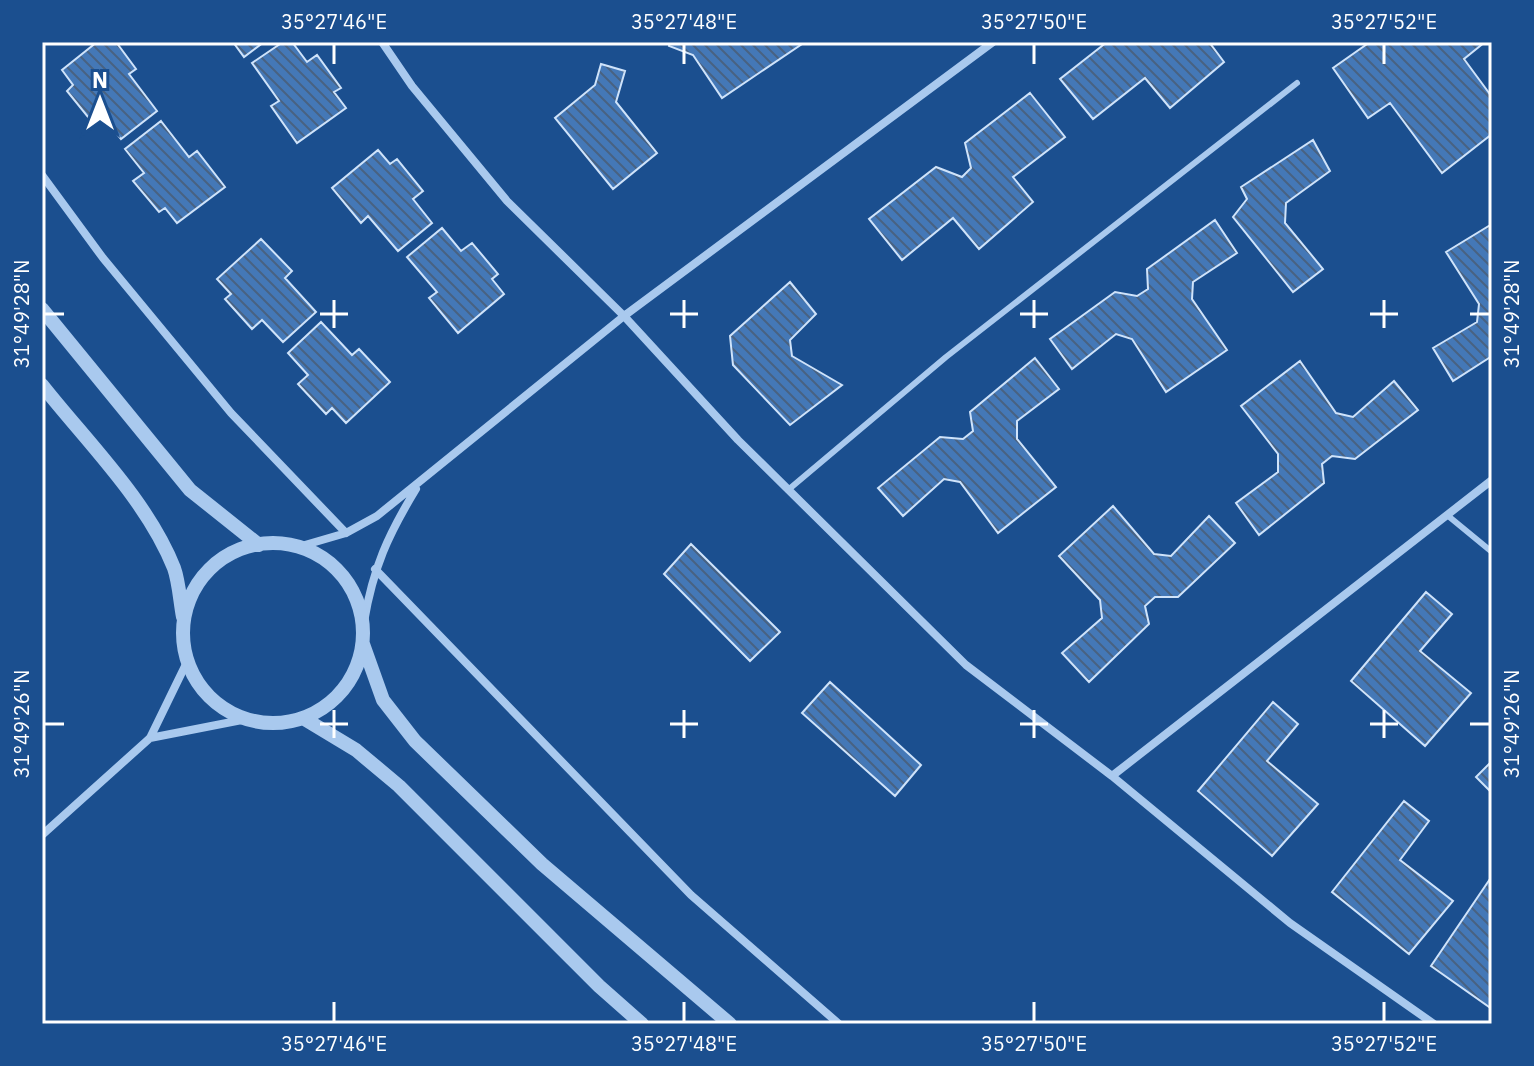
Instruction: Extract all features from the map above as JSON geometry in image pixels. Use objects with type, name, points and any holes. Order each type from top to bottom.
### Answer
[{"type":"street","points":[[382,42],[412,86],[507,201],[624,316],[788,490],[966,665],[1112,776],[1290,923],[1434,1024]]},
{"type":"street","points":[[298,547],[346,533],[377,516],[624,316],[993,42]]},
{"type":"street","points":[[42,175],[103,258],[231,413],[346,533]]},
{"type":"street","points":[[42,309],[171,469],[219,516],[259,545]]},
{"type":"street","points":[[42,385],[131,496],[174,569],[187,662],[201,687],[221,707],[247,719],[275,724],[303,718],[330,704],[351,681],[363,644],[364,622],[375,569],[386,540],[418,485]]},
{"type":"street","points":[[1112,776],[1492,480]]},
{"type":"street","points":[[184,624],[187,605],[200,580],[222,558],[259,545],[281,543],[311,550],[336,568],[354,592],[364,622]]},
{"type":"street","points":[[375,569],[691,895],[839,1024]]},
{"type":"street","points":[[363,644],[383,700],[415,741],[542,864],[730,1024]]},
{"type":"street","points":[[42,835],[150,738],[187,662]]},
{"type":"street","points":[[303,718],[356,750],[399,786],[599,986],[642,1024]]},
{"type":"street","points":[[150,738],[247,719]]},
{"type":"lane","points":[[788,490],[946,357],[1297,83]]},
{"type":"lane","points":[[1447,515],[1492,552]]},
{"type":"building","points":[[97,42],[116,42],[136,69],[129,74],[157,111],[121,139],[102,115],[92,122],[67,91],[73,85],[62,70]]},
{"type":"building","points":[[233,42],[264,42],[244,57]]},
{"type":"building","points":[[283,42],[292,42],[307,62],[317,55],[341,88],[334,92],[346,108],[297,143],[271,106],[279,101],[252,63]]},
{"type":"building","points":[[670,42],[805,42],[722,98],[693,55],[669,46]]},
{"type":"building","points":[[1107,42],[1209,42],[1224,62],[1170,108],[1145,78],[1093,119],[1060,79]]},
{"type":"building","points":[[1370,42],[1485,42],[1464,59],[1492,97],[1492,134],[1442,173],[1390,103],[1368,118],[1333,68]]},
{"type":"building","points":[[601,64],[625,71],[616,102],[657,153],[613,189],[555,118],[595,85]]},
{"type":"building","points":[[1030,93],[1065,137],[1013,177],[1033,202],[979,249],[953,218],[902,260],[869,219],[936,167],[962,177],[971,168],[965,143]]},
{"type":"building","points":[[161,121],[189,157],[197,151],[225,187],[177,223],[165,208],[159,212],[133,181],[144,173],[125,149]]},
{"type":"building","points":[[1313,140],[1330,171],[1286,203],[1285,223],[1323,269],[1293,292],[1233,217],[1247,199],[1241,187]]},
{"type":"building","points":[[378,150],[390,164],[397,159],[423,191],[413,199],[432,223],[398,251],[368,216],[361,223],[332,188]]},
{"type":"building","points":[[1215,220],[1237,253],[1193,282],[1192,299],[1227,350],[1166,392],[1132,339],[1116,334],[1072,369],[1050,339],[1115,292],[1137,296],[1148,289],[1147,269]]},
{"type":"building","points":[[1492,224],[1492,356],[1453,381],[1433,348],[1477,322],[1479,304],[1446,252]]},
{"type":"building","points":[[442,228],[461,251],[472,243],[498,274],[492,279],[504,294],[458,333],[429,298],[437,292],[407,257]]},
{"type":"building","points":[[261,239],[292,271],[285,278],[316,312],[283,342],[262,320],[252,329],[225,299],[231,294],[217,279]]},
{"type":"building","points":[[790,282],[816,314],[790,340],[792,356],[842,385],[790,425],[733,365],[730,336]]},
{"type":"building","points":[[321,322],[352,355],[359,349],[390,382],[346,423],[332,408],[326,414],[298,384],[308,375],[288,353]]},
{"type":"building","points":[[1035,358],[1059,389],[1017,421],[1017,439],[1056,487],[998,533],[960,482],[944,479],[903,516],[878,488],[940,437],[963,439],[973,431],[970,412]]},
{"type":"building","points":[[1300,361],[1336,413],[1353,417],[1394,381],[1418,410],[1355,459],[1332,456],[1322,464],[1324,483],[1259,535],[1236,503],[1278,472],[1278,454],[1241,406]]},
{"type":"building","points":[[1113,506],[1154,554],[1171,556],[1209,516],[1235,543],[1178,597],[1155,597],[1145,606],[1149,624],[1089,682],[1062,653],[1102,618],[1100,600],[1059,556]]},
{"type":"building","points":[[691,544],[780,632],[750,661],[664,574]]},
{"type":"building","points":[[1426,592],[1452,614],[1420,651],[1471,693],[1425,746],[1351,681]]},
{"type":"building","points":[[830,682],[921,765],[895,796],[802,713]]},
{"type":"building","points":[[1273,702],[1298,724],[1267,761],[1318,804],[1272,856],[1198,791]]},
{"type":"building","points":[[1492,761],[1492,793],[1476,777]]},
{"type":"building","points":[[1404,801],[1429,821],[1400,860],[1453,901],[1409,954],[1332,892]]},
{"type":"building","points":[[1492,876],[1492,1009],[1431,966]]}]
